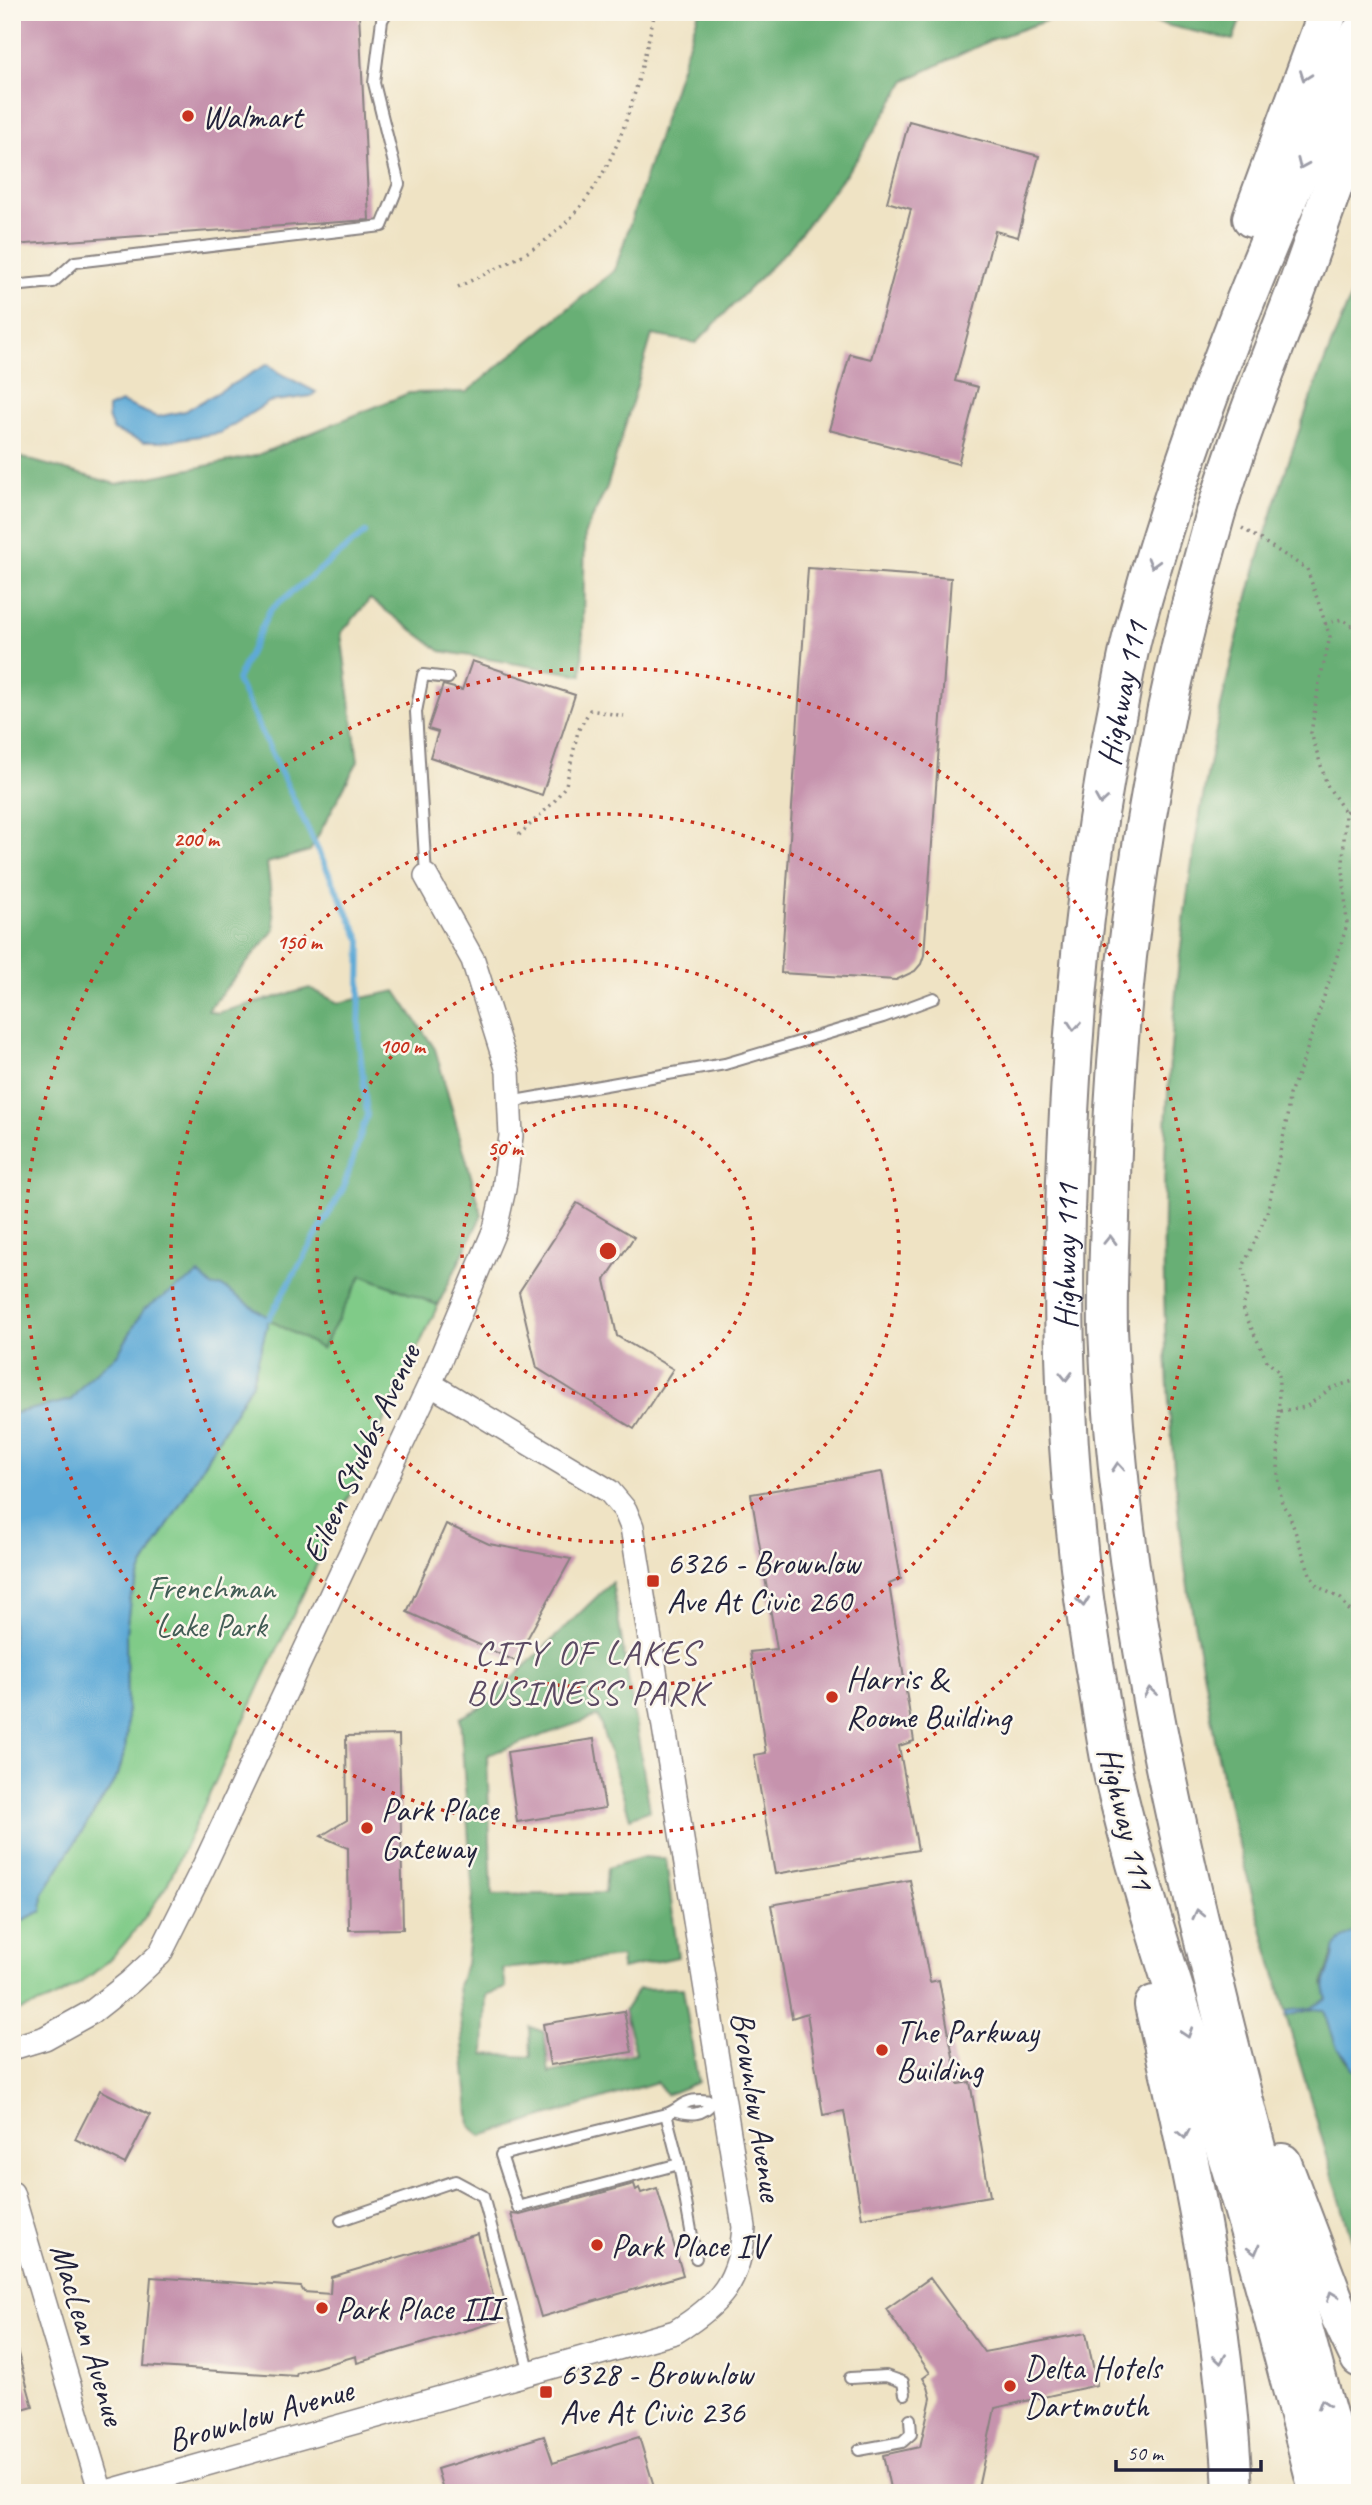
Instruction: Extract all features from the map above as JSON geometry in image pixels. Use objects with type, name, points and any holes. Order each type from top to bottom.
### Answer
[{"type":"highway","points":[[1172,498],[1197,360],[1328,12]]},
{"type":"highway","name":"Highway 111","points":[[1319,2493],[1237,2186],[1171,1984],[1114,1779],[1084,1607],[1072,1493],[1066,1393],[1063,1255],[1067,1119],[1084,913],[1105,774],[1132,637],[1172,498],[1218,368],[1265,248],[1360,34]]},
{"type":"highway","name":"Highway 111","points":[[1350,2493],[1317,2384],[1213,1981],[1157,1732],[1133,1592],[1118,1467],[1108,1326],[1117,1042],[1149,795],[1180,648],[1216,511],[1360,111]]},
{"type":"highway","points":[[1310,254],[1360,166]]},
{"type":"highway","points":[[1114,1779],[1133,1920],[1183,2127],[1204,2248],[1228,2414],[1233,2493]]},
{"type":"highway","points":[[1213,1981],[1340,2316],[1360,2358]]},
{"type":"street","name":"Eileen Stubbs Avenue","points":[[12,2048],[45,2038],[92,2012],[131,1982],[160,1954],[430,1384],[495,1229],[511,1136],[508,1071],[473,960],[426,876]]},
{"type":"street","name":"Brownlow Avenue","points":[[102,2493],[675,2332],[714,2304],[735,2275],[742,2252],[744,2227],[718,2102],[632,1527],[625,1510],[609,1491],[430,1384]]},
{"type":"street","name":"MacLean Avenue","points":[[12,2193],[102,2493]]},
{"type":"lane","points":[[12,286],[53,282],[75,262],[382,226],[399,184],[374,83],[382,20],[387,12]]},
{"type":"lane","points":[[426,876],[416,712],[423,675],[448,678]]},
{"type":"lane","points":[[509,1102],[725,1064],[883,1017],[934,998]]},
{"type":"lane","points":[[679,2164],[518,2207],[501,2155],[671,2112],[687,2102],[704,2099],[718,2102]]},
{"type":"lane","points":[[671,2112],[696,2258]]},
{"type":"lane","points":[[341,2220],[455,2181],[483,2196],[530,2373]]},
{"type":"lane","points":[[850,2378],[886,2376],[903,2382],[905,2393]]},
{"type":"lane","points":[[859,2451],[902,2442],[911,2434],[910,2419]]},
{"type":"path","points":[[458,287],[511,261],[555,233],[601,178],[622,138],[655,12]]},
{"type":"path","points":[[1216,511],[1307,569],[1330,637],[1311,733],[1327,785],[1345,812],[1343,867],[1348,925],[1302,1065],[1289,1095],[1287,1119],[1267,1213],[1243,1268],[1248,1292],[1242,1308],[1267,1361],[1279,1372],[1278,1476],[1282,1504],[1289,1514],[1310,1574],[1317,1586],[1341,1599],[1360,1625]]},
{"type":"path","points":[[1325,624],[1342,619],[1353,627],[1360,628]]},
{"type":"path","points":[[519,835],[553,803],[566,785],[578,731],[590,710],[624,716]]},
{"type":"path","points":[[1345,812],[1360,806]]},
{"type":"path","points":[[1280,1411],[1306,1406],[1331,1388],[1360,1379]]},
{"type":"green space","points":[[699,12],[1071,12],[991,40],[906,80],[857,159],[790,247],[696,343],[652,335],[607,487],[585,533],[582,675],[441,651],[370,599],[341,633],[358,761],[310,851],[267,863],[275,929],[208,1010],[217,1013],[310,988],[338,1003],[396,991],[435,1049],[482,1215],[438,1305],[362,1275],[322,1349],[273,1322],[222,1286],[144,1309],[118,1354],[86,1381],[71,1400],[12,1414],[12,455],[116,484],[255,456],[409,393],[467,392],[615,270]]},
{"type":"green space","points":[[1071,12],[1243,12],[1233,40],[1134,18]]},
{"type":"green space","points":[[1360,275],[1360,1925],[1335,1948],[1323,1983],[1327,1999],[1311,2008],[1286,2011],[1233,1824],[1214,1735],[1185,1567],[1169,1403],[1164,1238],[1169,1073],[1186,909],[1213,747],[1251,586],[1300,429]]},
{"type":"green space","name":"Frenchman Lake Park","points":[[362,1275],[438,1305],[167,1885],[144,1919],[107,1962],[76,1986],[53,1999],[12,2013],[12,1925],[42,1911],[43,1893],[118,1775],[127,1729],[126,1632],[130,1600],[143,1567],[252,1383],[269,1318],[273,1322]]},
{"type":"green space","points":[[612,1582],[650,1810],[630,1818],[598,1716],[487,1755],[492,1895],[605,1893],[607,1868],[644,1857],[666,1859],[678,1957],[622,1969],[621,1957],[503,1969],[506,1988],[486,1995],[484,2054],[531,2057],[530,2027],[544,2032],[549,2073],[636,2053],[624,2011],[638,1989],[683,1988],[698,2082],[666,2095],[657,2082],[482,2136],[470,2126],[458,1986],[466,1964],[473,1896],[460,1718],[485,1705]]},
{"type":"green space","points":[[1319,2008],[1324,2010],[1337,2048],[1360,2076],[1360,2268],[1286,2016]]},
{"type":"water","points":[[268,364],[279,373],[316,392],[311,396],[269,402],[220,433],[159,442],[143,442],[113,430],[108,417],[108,408],[121,402],[157,417],[185,411]]},
{"type":"water","points":[[199,1274],[213,1287],[222,1286],[269,1318],[252,1382],[143,1567],[130,1600],[126,1632],[127,1729],[118,1775],[43,1893],[42,1911],[12,1925],[12,1414],[71,1400],[86,1381],[118,1354],[144,1309]]},
{"type":"water","points":[[1360,1925],[1360,2076],[1337,2048],[1324,2010],[1312,2009],[1287,2016],[1286,2011],[1311,2008],[1327,1999],[1325,1983],[1335,1947]]},
{"type":"building","name":"Walmart","points":[[12,12],[359,12],[369,220],[12,245]]},
{"type":"building","points":[[909,121],[1039,156],[1018,237],[995,231],[955,381],[978,387],[958,464],[829,430],[850,354],[871,359],[911,209],[887,202]]},
{"type":"building","points":[[808,568],[951,578],[924,955],[915,971],[896,980],[781,973]]},
{"type":"building","points":[[472,661],[575,695],[542,795],[430,757],[438,732],[428,729],[443,685],[462,690]]},
{"type":"building","points":[[577,1203],[634,1237],[605,1280],[617,1336],[673,1369],[634,1429],[537,1368],[519,1292]]},
{"type":"building","name":"Harris & Roome Building","points":[[882,1472],[901,1579],[889,1584],[914,1741],[899,1746],[918,1850],[775,1874],[754,1755],[766,1753],[750,1652],[777,1649],[751,1494]]},
{"type":"building","points":[[446,1524],[489,1544],[571,1559],[515,1661],[407,1612]]},
{"type":"building","name":"Park Place Gateway","points":[[399,1735],[403,1929],[349,1930],[348,1848],[321,1836],[347,1820],[346,1736]]},
{"type":"building","points":[[594,1739],[605,1808],[517,1822],[507,1752]]},
{"type":"building","name":"The Parkway Building","points":[[910,1880],[930,1982],[939,1980],[958,2084],[970,2082],[990,2196],[862,2218],[844,2111],[823,2115],[807,2013],[792,2018],[771,1905]]},
{"type":"building","points":[[624,2011],[632,2052],[550,2065],[543,2024]]},
{"type":"building","points":[[100,2090],[150,2115],[125,2164],[75,2139]]},
{"type":"building","name":"Park Place IV","points":[[634,2184],[636,2190],[639,2188],[641,2193],[657,2188],[683,2275],[541,2317],[511,2214],[520,2215]]},
{"type":"building","name":"Park Place III","points":[[478,2234],[499,2321],[357,2363],[356,2356],[297,2373],[296,2376],[144,2366],[151,2277],[301,2287],[304,2292],[330,2294],[331,2277]]},
{"type":"building","name":"Delta Hotels Dartmouth","points":[[930,2278],[984,2352],[1086,2333],[1097,2385],[995,2408],[977,2493],[891,2493],[883,2455],[920,2447],[931,2398],[923,2378],[930,2373],[886,2309]]},
{"type":"building","points":[[17,2350],[33,2407],[12,2413],[12,2351]]},
{"type":"building","points":[[544,2436],[553,2463],[639,2437],[656,2493],[444,2493],[437,2469]]},
{"type":"waterway","points":[[269,1318],[343,1189],[367,1115],[359,1041],[361,941],[237,680],[270,610],[365,533]]},
{"type":"place","name":"Walmart","points":[[188,116]]},
{"type":"place","name":"6326 - Brownlow Ave At Civic 260","points":[[653,1581]]},
{"type":"place","name":"Harris & Roome Building","points":[[832,1697]]},
{"type":"place","name":"Park Place Gateway","points":[[367,1828]]},
{"type":"place","name":"The Parkway Building","points":[[882,2050]]},
{"type":"place","name":"Park Place IV","points":[[597,2245]]},
{"type":"place","name":"Park Place III","points":[[322,2308]]},
{"type":"place","name":"Delta Hotels Dartmouth","points":[[1010,2386]]},
{"type":"place","name":"6328 - Brownlow Ave At Civic 236","points":[[546,2392]]},
{"type":"district","name":"CITY OF LAKES BUSINESS PARK","points":[[587,1672]]}]
